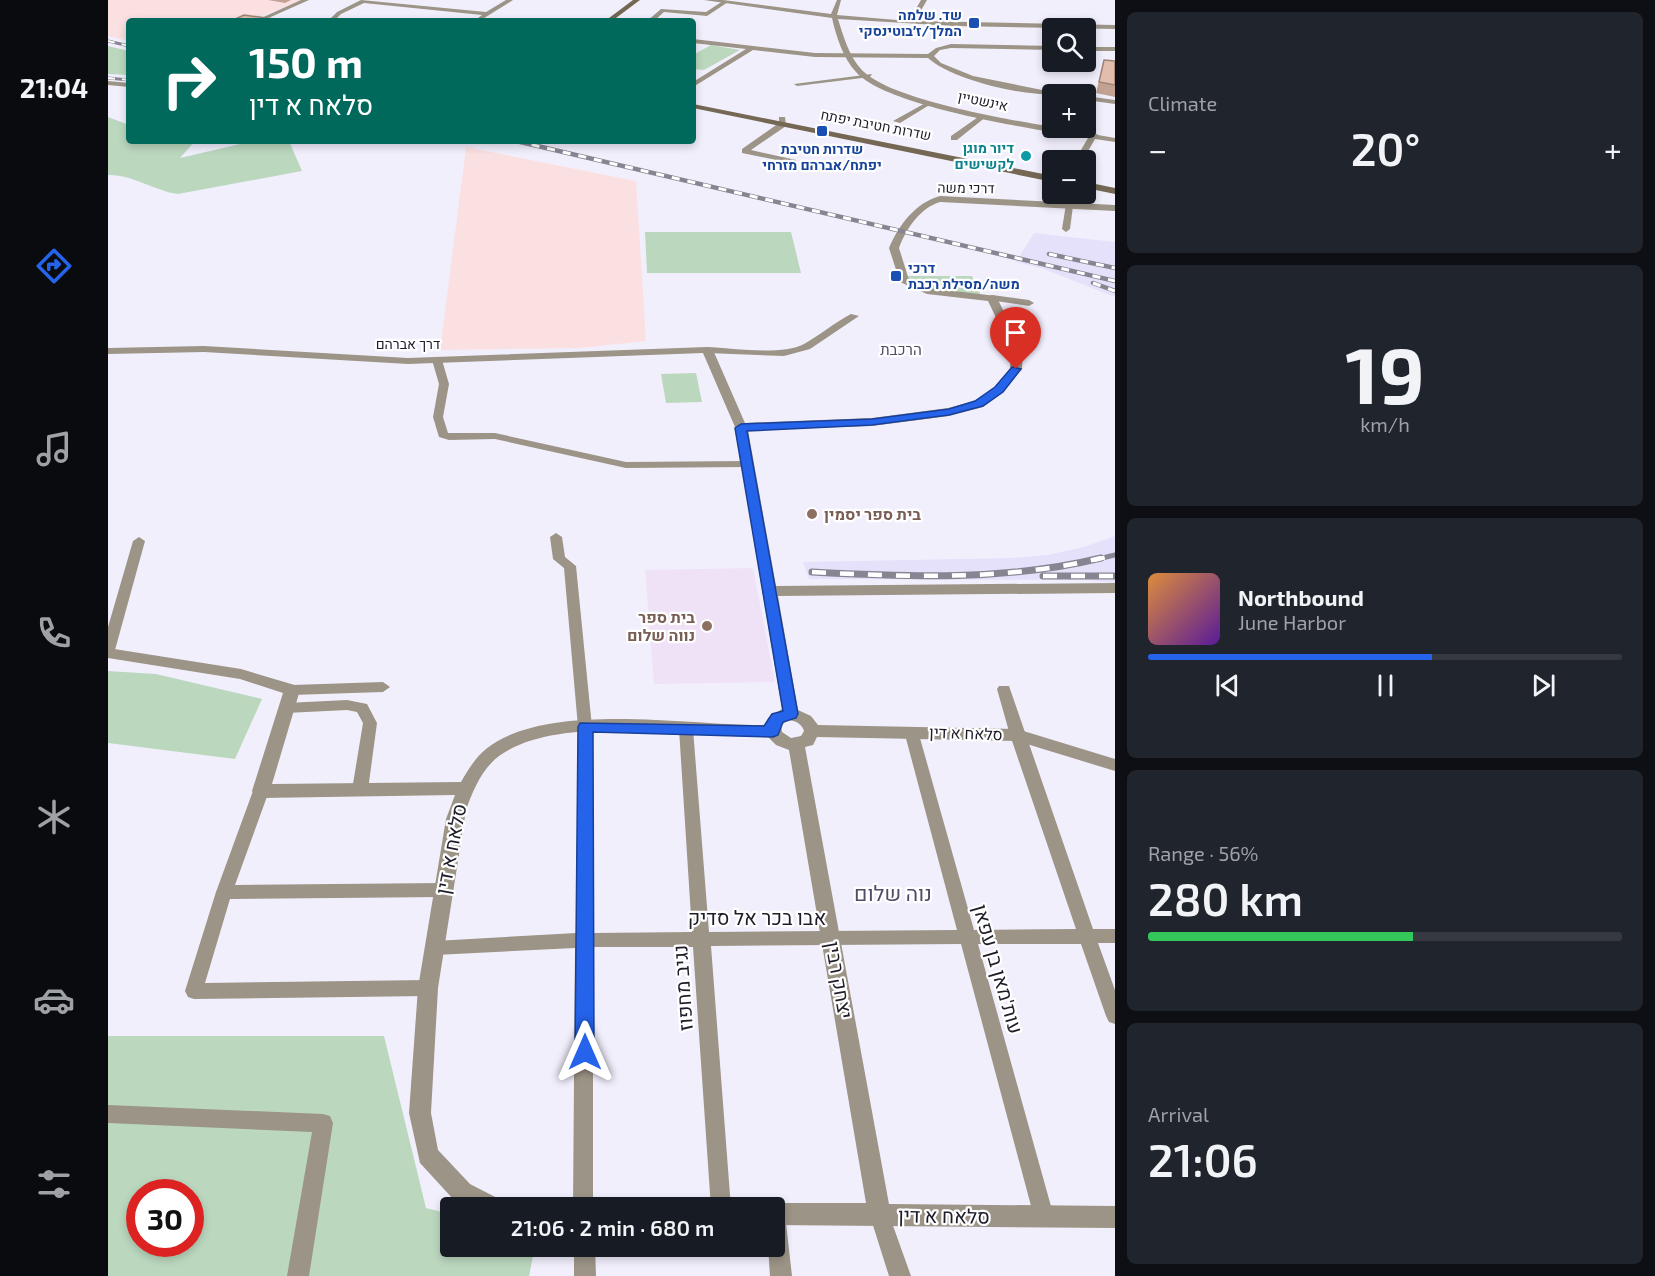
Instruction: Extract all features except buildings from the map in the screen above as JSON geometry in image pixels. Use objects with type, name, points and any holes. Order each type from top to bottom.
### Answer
[{"type":"main road","points":[[602,18],[626,0]]},
{"type":"main road","points":[[612,18],[637,0]]},
{"type":"main road","name":"שדרות חטיבת יפתח","points":[[696,105],[1042,177]]},
{"type":"main road","name":"שדרות חטיבת יפתח","points":[[782,122],[1042,172]]},
{"type":"main road","points":[[1096,182],[1115,186]]},
{"type":"main road","points":[[1096,187],[1115,191]]},
{"type":"street","points":[[264,18],[306,0]]},
{"type":"street","points":[[481,18],[510,0]]},
{"type":"street","points":[[707,0],[881,19],[1115,27]]},
{"type":"street","name":"אינשטיין","points":[[839,0],[837,15],[843,27],[841,34],[850,55],[867,76],[893,91],[929,103],[983,116],[1042,126]]},
{"type":"street","points":[[912,21],[924,0]]},
{"type":"street","points":[[334,18],[339,13],[364,1],[487,14]]},
{"type":"street","points":[[654,18],[663,10],[707,14],[725,2]]},
{"type":"street","points":[[696,41],[815,56],[930,56],[938,49],[951,46],[1042,48]]},
{"type":"street","points":[[696,83],[750,49]]},
{"type":"street","points":[[1096,49],[1115,50]]},
{"type":"street","points":[[930,56],[936,63],[953,71],[1042,90]]},
{"type":"street","points":[[814,91],[800,84],[867,76]]},
{"type":"street","name":"אינשטיין","points":[[867,76],[918,97],[1042,124]]},
{"type":"street","points":[[108,83],[126,85]]},
{"type":"street","points":[[1096,99],[1115,102]]},
{"type":"street","points":[[897,121],[929,103]]},
{"type":"street","points":[[954,138],[983,116]]},
{"type":"street","points":[[782,122],[745,151],[793,162]]},
{"type":"street","name":"אינשטיין","points":[[1096,135],[1115,138]]},
{"type":"street","name":"דרכי משה","points":[[992,298],[927,291],[909,285],[902,276],[894,248],[903,231],[926,204],[934,200],[1115,208]]},
{"type":"street","points":[[1066,229],[1069,206]]},
{"type":"street","points":[[992,298],[1029,303]]},
{"type":"street","points":[[741,428],[872,422],[949,412],[979,404],[999,390],[1016,369],[1017,349],[992,298]]},
{"type":"street","points":[[791,714],[741,428],[708,350],[784,354],[806,347],[835,326],[854,316]]},
{"type":"street","name":"דרך אברהם","points":[[108,351],[204,349],[408,361],[708,350]]},
{"type":"street","points":[[437,360],[444,384],[438,417],[443,435],[449,437],[495,436],[626,465],[747,464]]},
{"type":"street","points":[[556,537],[560,559],[570,566],[585,727],[583,1197]]},
{"type":"street","points":[[139,541],[108,652],[241,674],[292,690],[383,687]]},
{"type":"street","points":[[770,591],[1115,588]]},
{"type":"street","points":[[1004,689],[1017,735],[1115,1016]]},
{"type":"street","points":[[292,690],[261,791],[224,892],[194,991],[428,988]]},
{"type":"street","points":[[286,708],[347,705],[362,708],[370,723],[360,789]]},
{"type":"street","points":[[791,714],[806,720],[812,731],[807,741],[796,744],[784,742],[773,731],[776,719],[791,714]]},
{"type":"street","name":"סלאח א דין","points":[[472,1197],[462,1192],[428,1155],[420,1113],[428,988],[455,819],[465,788],[493,752],[519,736],[552,729],[585,727],[773,731]]},
{"type":"street","name":"נגיב מחפוז","points":[[686,729],[721,1197]]},
{"type":"street","name":"סלאח א דין","points":[[812,731],[911,731],[1017,735],[1115,765]]},
{"type":"street","name":"עות'מאן בן עפאן","points":[[911,731],[965,938],[1044,1217]]},
{"type":"street","name":"יצחק רבין","points":[[796,744],[880,1216]]},
{"type":"street","points":[[261,791],[465,788]]},
{"type":"street","points":[[224,892],[443,890]]},
{"type":"street","name":"אבו בכר אל סדיק","points":[[435,948],[585,940],[1115,936]]},
{"type":"street","points":[[108,1114],[323,1123],[298,1276]]},
{"type":"street","name":"סלאח א דין","points":[[785,1214],[1115,1217]]},
{"type":"street","points":[[880,1216],[900,1276]]},
{"type":"street","points":[[584,1257],[585,1276]]},
{"type":"street","points":[[779,1257],[781,1276]]},
{"type":"shaded area","points":[[108,0],[303,0],[257,18],[126,18],[126,40],[108,36]]},
{"type":"shaded area","points":[[466,147],[636,181],[646,341],[581,348],[440,350]]},
{"type":"shaded area","points":[[1034,233],[1115,242],[1115,297],[1041,268],[1016,262]]},
{"type":"shaded area","points":[[1115,536],[1115,583],[1088,580],[809,579],[803,562],[1012,558],[1047,555],[1084,547]]},
{"type":"shaded area","name":"בית ספר נווה שלום","points":[[753,568],[775,682],[654,684],[645,570]]},
{"type":"green space","points":[[711,45],[740,50],[704,70],[696,69],[696,53]]},
{"type":"green space","points":[[108,46],[126,50],[126,75],[108,74]]},
{"type":"green space","points":[[108,117],[126,124],[126,144],[192,144],[180,158],[240,144],[290,144],[302,171],[178,194],[125,177],[108,175]]},
{"type":"green space","points":[[645,232],[791,232],[801,273],[647,273]]},
{"type":"green space","points":[[902,276],[972,276],[982,298],[919,290]]},
{"type":"green space","points":[[696,373],[702,402],[666,403],[661,374]]},
{"type":"green space","points":[[108,671],[156,674],[262,699],[235,759],[108,743]]},
{"type":"green space","points":[[108,1036],[384,1036],[426,1208],[440,1212],[440,1257],[533,1257],[529,1276],[108,1276]]},
{"type":"railway","points":[[108,41],[126,45]]},
{"type":"railway","points":[[108,78],[126,80]]},
{"type":"railway","points":[[529,144],[1115,281]]},
{"type":"railway","points":[[1049,254],[1115,268]]},
{"type":"railway","points":[[1093,283],[1115,291]]},
{"type":"railway","points":[[1094,560],[1115,555]]},
{"type":"railway","points":[[812,572],[957,576],[1029,571],[1101,558]]},
{"type":"railway","points":[[1043,576],[1115,576]]},
{"type":"place","name":"שד. שלמה המלך/ז׳בוטינסקי","points":[[974,23]]},
{"type":"place","name":"שדרות חטיבת יפתח/אברהם מזרחי","points":[[822,131]]},
{"type":"place","name":"דיור מוגן לקשישים","points":[[1026,156]]},
{"type":"place","name":"דרכי משה/מסילת רכבת","points":[[896,276]]},
{"type":"place","name":"בית ספר יסמין","points":[[812,514]]},
{"type":"place","name":"בית ספר נווה שלום","points":[[707,626]]},
{"type":"district","name":"הרכבת","points":[[901,350]]},
{"type":"district","name":"נוה שלום","points":[[893,894]]},
{"type":"route","points":[[585,1052],[585,727],[764,732],[773,731],[775,720],[783,715],[791,714],[741,428],[872,422],[949,412],[979,404],[999,390],[1016,369]]}]
